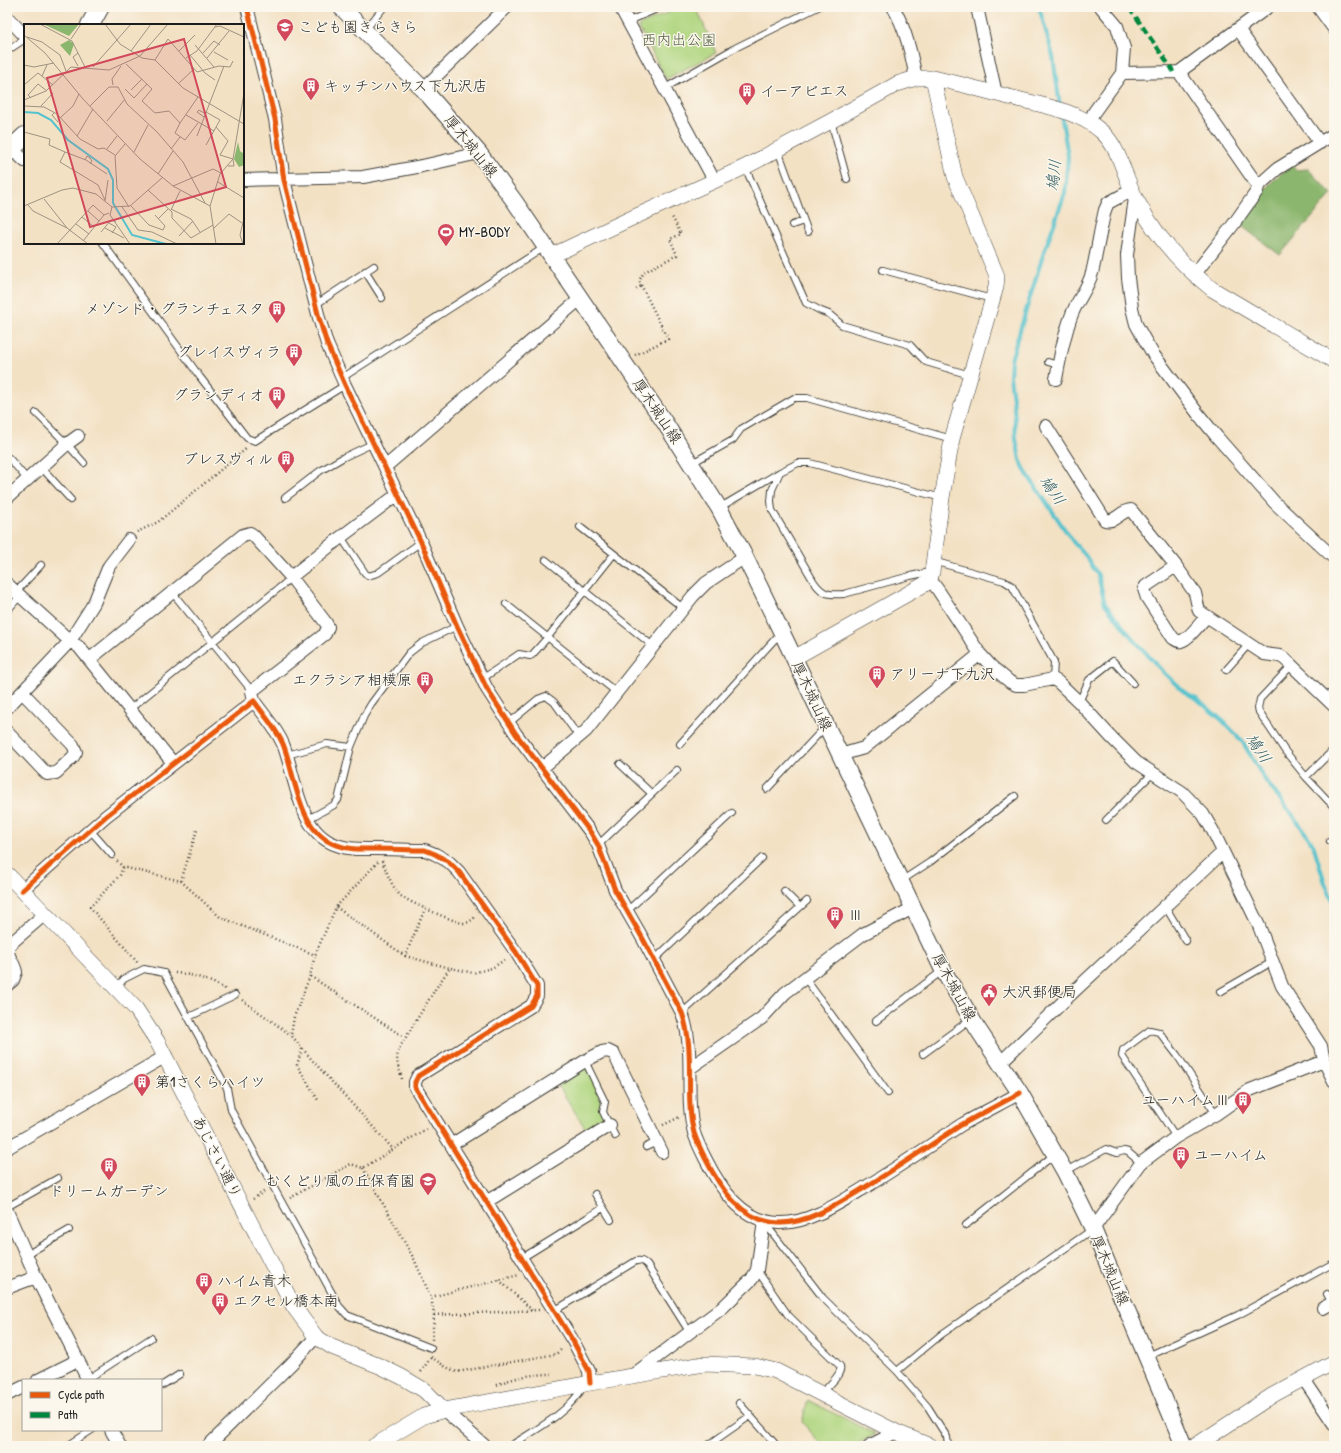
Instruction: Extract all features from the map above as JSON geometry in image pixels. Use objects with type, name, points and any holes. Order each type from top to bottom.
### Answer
[{"type":"main road","points":[[91,24],[100,7]]},
{"type":"main road","name":"厚木城山線","points":[[341,7],[424,89],[479,153],[515,202],[692,463],[719,508],[783,635],[944,970],[971,1019],[1020,1093],[1065,1172],[1092,1229],[1184,1446]]},
{"type":"street","points":[[247,7],[275,119],[284,180],[327,344],[421,542],[457,626],[482,679],[509,723],[573,807],[598,845],[615,890],[682,1013],[690,1068],[691,1112],[694,1133],[700,1148],[722,1188],[738,1205],[752,1216],[764,1221],[780,1223],[792,1222],[827,1210],[894,1170],[963,1124],[1020,1093]]},
{"type":"street","points":[[424,89],[507,7]]},
{"type":"street","points":[[620,7],[714,180]]},
{"type":"street","points":[[893,7],[906,32],[916,78]]},
{"type":"street","points":[[977,7],[996,94]]},
{"type":"street","points":[[1089,123],[1094,112],[1122,74],[1124,48],[1117,26],[1101,7]]},
{"type":"street","points":[[1122,74],[1179,72],[1268,7]]},
{"type":"street","points":[[1318,7],[1334,29]]},
{"type":"street","points":[[7,17],[24,36]]},
{"type":"street","points":[[1238,29],[1320,143]]},
{"type":"street","points":[[1179,72],[1258,186]]},
{"type":"street","points":[[548,252],[745,167],[831,121],[890,87],[916,78],[933,78],[1074,115],[1103,132],[1112,145],[1134,194],[1160,238],[1181,263],[1194,275],[1229,300],[1334,361]]},
{"type":"street","points":[[794,658],[925,584],[932,571],[952,439],[996,287],[997,276],[955,177],[933,78]]},
{"type":"street","points":[[1194,275],[1233,224],[1258,186],[1277,169],[1334,134]]},
{"type":"street","points":[[244,180],[363,177],[479,153]]},
{"type":"street","points":[[1056,379],[1053,363],[1077,302],[1087,287],[1092,273],[1105,210],[1108,203],[1134,194]]},
{"type":"street","points":[[1134,194],[1127,255],[1128,278],[1136,324],[1143,337],[1153,354],[1217,437],[1275,503],[1334,558]]},
{"type":"street","points":[[385,468],[580,299]]},
{"type":"street","points":[[1046,426],[1105,520],[1112,520],[1127,510],[1131,510],[1176,566],[1195,593],[1199,610],[1264,654],[1280,656],[1292,665],[1334,706]]},
{"type":"street","points":[[7,498],[67,444],[78,436]]},
{"type":"street","points":[[291,577],[340,537],[398,494]]},
{"type":"street","points":[[22,890],[90,830],[253,696],[325,634],[328,627],[291,577],[253,535],[247,533],[90,659]]},
{"type":"street","points":[[7,708],[70,641],[94,603],[109,566],[129,540]]},
{"type":"street","points":[[542,768],[586,731],[682,608],[706,583],[745,557]]},
{"type":"street","points":[[1176,566],[1146,586],[1144,589],[1147,598],[1173,638],[1177,641],[1182,641],[1187,638],[1207,616]]},
{"type":"street","points":[[932,571],[938,590],[980,654],[1003,677],[1016,685],[1024,685],[1053,679],[1058,682],[1136,762],[1182,792],[1203,814],[1213,831],[1259,926],[1282,986],[1321,1046],[1324,1060],[1334,1081]]},
{"type":"street","points":[[14,591],[70,641],[79,647],[173,763]]},
{"type":"street","points":[[840,755],[864,748],[980,654]]},
{"type":"street","points":[[7,732],[48,774],[56,773],[74,757],[76,752],[73,745],[22,692]]},
{"type":"street","points":[[253,696],[279,736],[287,755],[303,808],[315,831],[324,839],[342,847],[354,849],[425,850],[449,862],[459,872],[486,908],[537,986],[538,992],[531,1006],[418,1076],[415,1082],[415,1087],[522,1258],[548,1311],[573,1341],[588,1371],[587,1384]]},
{"type":"street","points":[[1000,1063],[1069,996],[1223,852]]},
{"type":"street","name":"あじさい通り","points":[[7,874],[136,1009],[166,1056],[294,1307],[316,1337],[332,1347],[382,1367],[402,1377],[424,1390],[444,1410]]},
{"type":"street","points":[[690,1068],[762,1018],[785,993],[863,934],[913,908]]},
{"type":"street","points":[[7,985],[13,980],[16,972],[7,952],[9,944],[45,914]]},
{"type":"street","points":[[451,1145],[585,1061],[602,1052],[608,1051],[614,1054],[651,1130],[655,1147]]},
{"type":"street","points":[[7,1148],[166,1056]]},
{"type":"street","points":[[1092,1229],[1140,1163],[1176,1137],[1216,1114],[1250,1090],[1324,1060]]},
{"type":"street","points":[[486,1202],[612,1131]]},
{"type":"street","points":[[7,1211],[36,1277],[88,1379]]},
{"type":"street","points":[[632,1376],[690,1333],[736,1296],[752,1279],[757,1270],[764,1221]]},
{"type":"street","points":[[7,1288],[36,1277]]},
{"type":"street","points":[[208,1446],[292,1363],[316,1337]]},
{"type":"street","points":[[40,1379],[78,1360]]},
{"type":"street","points":[[1195,1446],[1262,1402],[1334,1362]]},
{"type":"street","points":[[374,1446],[424,1416],[444,1410],[704,1364],[755,1366],[776,1371],[896,1432],[930,1446]]},
{"type":"street","points":[[1303,1378],[1334,1424]]},
{"type":"street","points":[[7,1395],[22,1388]]},
{"type":"street","points":[[444,1410],[485,1446]]},
{"type":"street","points":[[112,1431],[120,1446]]},
{"type":"street","points":[[869,1446],[896,1432]]},
{"type":"lane","points":[[365,30],[384,7]]},
{"type":"lane","points":[[627,22],[661,7]]},
{"type":"lane","points":[[665,88],[734,49],[818,7]]},
{"type":"lane","points":[[7,51],[24,38]]},
{"type":"lane","points":[[831,121],[847,179]]},
{"type":"lane","points":[[778,149],[808,232]]},
{"type":"lane","points":[[745,167],[806,303],[829,314],[842,325],[910,345],[926,362],[970,374]]},
{"type":"lane","points":[[792,225],[804,221]]},
{"type":"lane","points":[[105,244],[200,377],[247,438],[255,441],[344,382],[548,252]]},
{"type":"lane","points":[[316,305],[374,266]]},
{"type":"lane","points":[[883,270],[992,299]]},
{"type":"lane","points":[[365,271],[382,298]]},
{"type":"lane","points":[[692,463],[733,440],[741,429],[794,398],[800,397],[952,439]]},
{"type":"lane","points":[[36,413],[84,463]]},
{"type":"lane","points":[[284,498],[320,471],[344,457],[374,443]]},
{"type":"lane","points":[[9,458],[27,479]]},
{"type":"lane","points":[[719,508],[798,463],[810,463],[942,498]]},
{"type":"lane","points":[[41,467],[71,500]]},
{"type":"lane","points":[[780,472],[772,490],[772,510],[814,582],[822,592],[833,595],[844,594],[932,571],[1004,581],[1012,586],[1054,662],[1053,679]]},
{"type":"lane","points":[[580,527],[682,608]]},
{"type":"lane","points":[[340,537],[368,576],[378,573],[421,542]]},
{"type":"lane","points":[[482,679],[519,654],[530,656],[548,638],[614,554]]},
{"type":"lane","points":[[546,560],[653,646]]},
{"type":"lane","points":[[7,611],[14,591],[41,565]]},
{"type":"lane","points":[[130,709],[291,577]]},
{"type":"lane","points":[[172,592],[253,696]]},
{"type":"lane","points":[[506,604],[616,692]]},
{"type":"lane","points":[[308,819],[334,805],[338,800],[351,747],[364,716],[371,704],[409,653],[422,643],[457,626]]},
{"type":"lane","points":[[680,744],[775,639],[783,635]]},
{"type":"lane","points":[[1226,670],[1248,644]]},
{"type":"lane","points":[[1079,702],[1090,680],[1113,661],[1133,683]]},
{"type":"lane","points":[[1292,665],[1260,699],[1258,708],[1259,712],[1285,751],[1306,777],[1334,807]]},
{"type":"lane","points":[[509,723],[538,700],[546,696],[554,702],[579,737]]},
{"type":"lane","points":[[767,789],[826,726]]},
{"type":"lane","points":[[287,755],[327,744],[351,747]]},
{"type":"lane","points":[[1306,777],[1334,749]]},
{"type":"lane","points":[[620,764],[652,794]]},
{"type":"lane","points":[[598,845],[677,770]]},
{"type":"lane","points":[[1106,820],[1153,773]]},
{"type":"lane","points":[[901,881],[930,862],[1015,796]]},
{"type":"lane","points":[[626,912],[732,813]]},
{"type":"lane","points":[[90,830],[112,855]]},
{"type":"lane","points":[[654,960],[762,858]]},
{"type":"lane","points":[[784,891],[800,907]]},
{"type":"lane","points":[[682,1013],[807,901]]},
{"type":"lane","points":[[1165,906],[1186,941]]},
{"type":"lane","points":[[1220,992],[1272,962]]},
{"type":"lane","points":[[116,988],[124,979],[144,969],[164,973],[227,1088],[231,1110],[339,1306],[347,1315],[431,1348]]},
{"type":"lane","points":[[876,1021],[944,970]]},
{"type":"lane","points":[[805,978],[888,1093]]},
{"type":"lane","points":[[189,1017],[235,996]]},
{"type":"lane","points":[[923,1054],[971,1019]]},
{"type":"lane","points":[[1176,1137],[1122,1056],[1122,1050],[1150,1030],[1156,1030],[1159,1032],[1177,1055],[1216,1114]]},
{"type":"lane","points":[[585,1061],[605,1102],[603,1112],[612,1131]]},
{"type":"lane","points":[[1065,1172],[1106,1149],[1117,1153],[1124,1151],[1128,1152],[1140,1163]]},
{"type":"lane","points":[[966,1225],[1055,1154]]},
{"type":"lane","points":[[7,1207],[58,1178]]},
{"type":"lane","points":[[595,1194],[611,1220]]},
{"type":"lane","points":[[522,1258],[603,1208]]},
{"type":"lane","points":[[764,1221],[823,1298],[897,1371],[928,1407],[947,1437],[948,1446]]},
{"type":"lane","points":[[897,1371],[942,1334],[1092,1229]]},
{"type":"lane","points":[[26,1255],[68,1230]]},
{"type":"lane","points":[[548,1311],[636,1261],[643,1261],[690,1333]]},
{"type":"lane","points":[[1146,1356],[1238,1314],[1334,1263]]},
{"type":"lane","points":[[757,1270],[788,1315],[840,1366],[840,1374],[821,1394]]},
{"type":"lane","points":[[88,1379],[151,1338]]},
{"type":"lane","points":[[162,1385],[180,1374]]},
{"type":"lane","points":[[510,1446],[555,1418],[579,1395],[587,1384]]},
{"type":"lane","points":[[739,1403],[777,1446]]},
{"type":"lane","points":[[707,1446],[750,1416]]},
{"type":"lane","points":[[67,1446],[90,1431]]},
{"type":"path","points":[[631,357],[668,339],[639,281],[644,272],[677,255],[670,239],[681,234],[670,212]]},
{"type":"path","points":[[636,289],[642,286]]},
{"type":"path","points":[[129,540],[137,532],[158,522],[255,441]]},
{"type":"path","points":[[180,881],[197,830]]},
{"type":"path","points":[[112,855],[123,867],[180,881],[220,917],[315,955]]},
{"type":"path","points":[[393,1149],[291,1035],[294,1017],[310,976],[315,955],[336,907],[381,859],[394,887],[401,896],[425,909],[463,923],[470,922],[486,908]]},
{"type":"path","points":[[123,867],[120,875],[90,907],[144,969]]},
{"type":"path","points":[[336,907],[405,956],[450,968],[473,973],[482,971],[492,968],[516,952]]},
{"type":"path","points":[[405,956],[425,909]]},
{"type":"path","points":[[402,1076],[397,1064],[396,1055],[404,1038],[450,968]]},
{"type":"path","points":[[310,976],[404,1038]]},
{"type":"path","points":[[302,1049],[297,1065],[318,1100]]},
{"type":"path","points":[[651,1130],[691,1112]]},
{"type":"path","points":[[363,1168],[430,1126]]},
{"type":"path","points":[[281,1203],[351,1164],[363,1168],[414,1259],[431,1297],[434,1315],[431,1357],[421,1372]]},
{"type":"path","points":[[253,1198],[273,1187]]},
{"type":"path","points":[[431,1297],[521,1274]]},
{"type":"path","points":[[499,1280],[533,1310]]},
{"type":"path","points":[[434,1315],[533,1310],[548,1311]]},
{"type":"path","points":[[431,1357],[457,1372],[556,1354],[566,1346]]},
{"type":"green space","name":"西内出公園","points":[[681,7],[696,7],[716,53],[666,79],[638,26]]},
{"type":"green space","points":[[1292,166],[1296,170],[1308,169],[1332,194],[1280,255],[1239,224],[1268,185]]},
{"type":"green space","points":[[585,1061],[605,1102],[603,1112],[610,1125],[585,1128],[558,1085]]},
{"type":"green space","points":[[808,1400],[875,1434],[854,1446],[823,1446],[802,1422]]},
{"type":"waterway","name":"鳩川","points":[[1039,7],[1053,56],[1060,107]]},
{"type":"waterway","name":"鳩川","points":[[1061,114],[1068,156],[1065,193],[1042,258],[1011,360],[1010,376],[1016,439],[1020,460],[1027,474],[1074,543],[1085,555],[1098,575],[1105,604],[1129,634],[1163,672],[1183,691],[1197,699],[1223,721],[1242,741],[1265,780],[1313,844],[1325,883],[1334,903]]},
{"type":"marked path","points":[[1129,7],[1173,72]]},
{"type":"cycle path","points":[[247,7],[275,119],[284,180],[327,344],[345,385],[421,542],[457,626],[487,689],[516,734],[591,833],[598,845],[615,890],[682,1013],[688,1042],[690,1103],[694,1133],[711,1169],[725,1191],[743,1210],[754,1217],[779,1223],[803,1220],[838,1204],[961,1125],[1020,1093]]},
{"type":"cycle path","points":[[22,890],[106,816],[254,701],[280,738],[300,802],[306,816],[314,829],[324,839],[342,847],[351,848],[425,850],[449,862],[459,872],[516,952],[537,986],[537,996],[531,1006],[418,1076],[415,1082],[415,1087],[573,1341],[589,1371],[590,1383]]},
{"type":"place","name":"こども園きらきら","points":[[285,42]]},
{"type":"place","name":"キッチンハウス下九沢店","points":[[311,101]]},
{"type":"place","name":"イーアビエス","points":[[747,106]]},
{"type":"place","name":"MY-BODY","points":[[446,247]]},
{"type":"place","name":"メゾンド・グランチェスタ","points":[[277,324]]},
{"type":"place","name":"グレイスヴィラ","points":[[294,367]]},
{"type":"place","name":"グランディオ","points":[[277,410]]},
{"type":"place","name":"ブレスウィル","points":[[286,474]]},
{"type":"place","name":"アリーナ下九沢","points":[[877,689]]},
{"type":"place","name":"エクラシア相模原","points":[[425,695]]},
{"type":"place","name":"Ⅲ","points":[[835,930]]},
{"type":"place","name":"大沢郵便局","points":[[989,1007]]},
{"type":"place","name":"第1さくらハイツ","points":[[142,1097]]},
{"type":"place","name":"ユーハイムⅢ","points":[[1243,1115]]},
{"type":"place","name":"ユーハイム","points":[[1181,1170]]},
{"type":"place","name":"ドリームガーデン","points":[[109,1181]]},
{"type":"place","name":"むくどり風の丘保育園","points":[[428,1196]]},
{"type":"place","name":"ハイム青木","points":[[204,1296]]},
{"type":"place","name":"エクセル橋本南","points":[[220,1316]]}]
